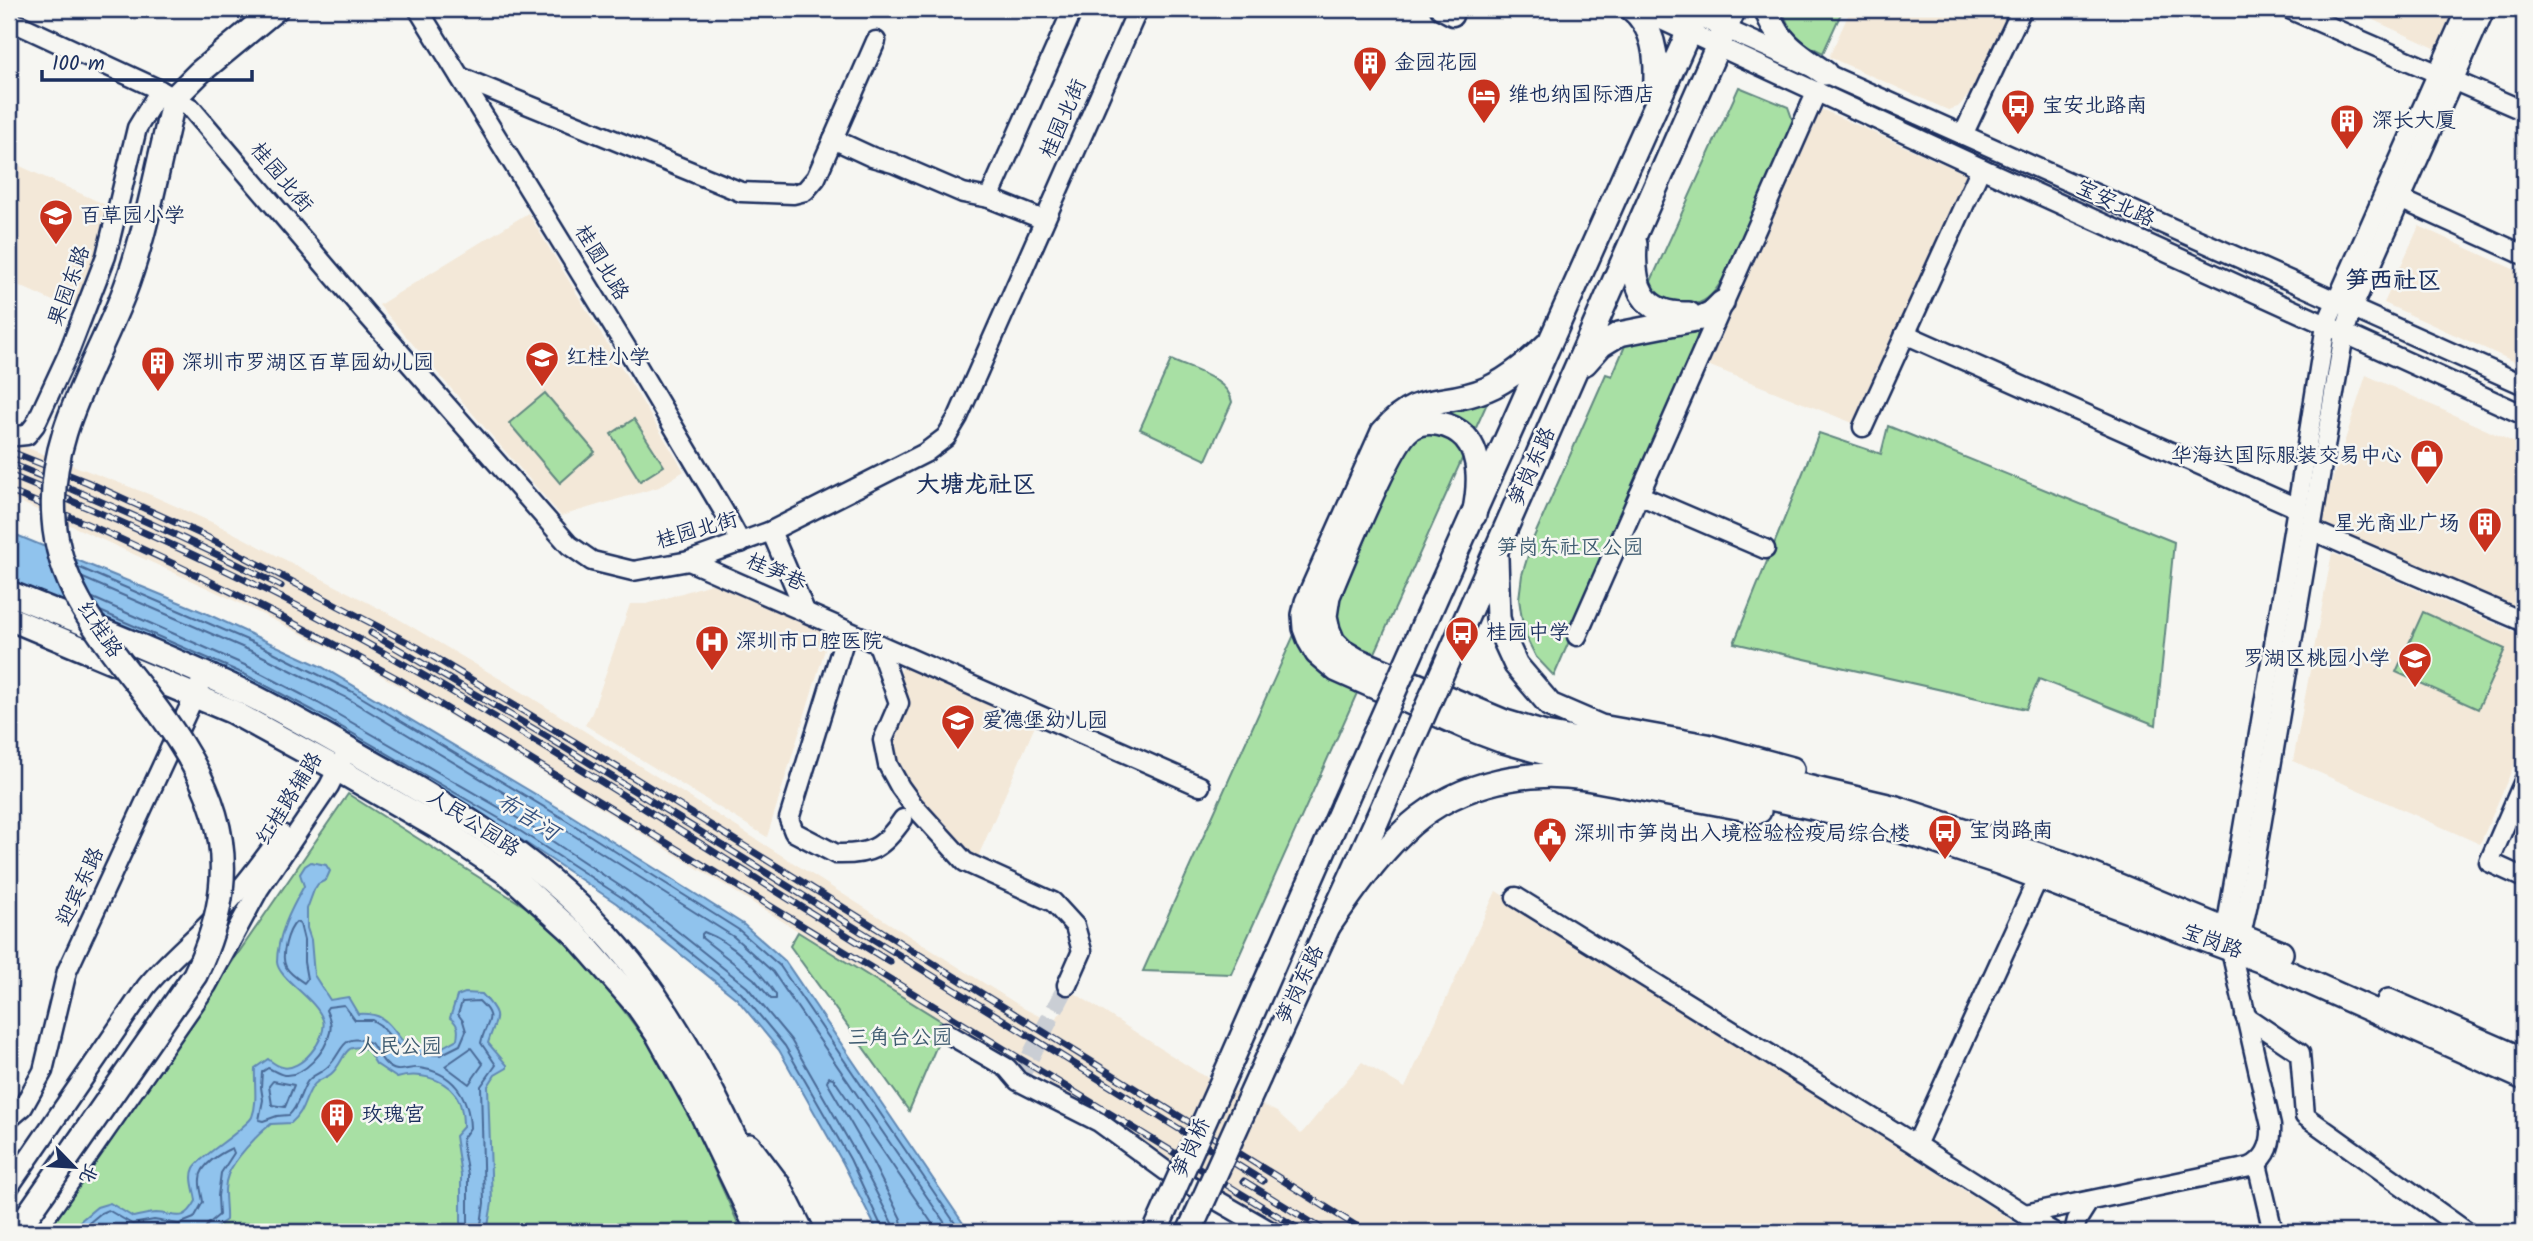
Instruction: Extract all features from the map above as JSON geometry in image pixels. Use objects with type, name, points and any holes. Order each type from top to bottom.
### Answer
[{"type":"main road","points":[[167,94],[253,9]]},
{"type":"main road","points":[[167,94],[200,72],[276,9]]},
{"type":"main road","points":[[1632,9],[1647,27],[1655,53],[1653,111]]},
{"type":"main road","points":[[1767,9],[1769,19],[1786,45],[1821,82]]},
{"type":"main road","name":"笋岗东路","points":[[1230,1064],[1653,111],[1691,16]]},
{"type":"main road","name":"笋岗东路","points":[[1259,1077],[1377,820],[1726,28]]},
{"type":"main road","name":"红桂路","points":[[16,1232],[188,986],[210,942],[221,903],[222,859],[219,834],[204,783],[189,754],[85,613],[62,565],[54,522],[54,479],[62,438],[124,292],[144,226],[167,94]]},
{"type":"main road","name":"红桂路","points":[[9,1221],[177,980],[196,942],[209,887],[205,831],[194,793],[180,764],[160,733],[88,642],[73,617],[50,568],[43,541],[41,513],[43,463],[47,442],[119,267],[158,140]]},
{"type":"main road","points":[[1636,232],[1636,280],[1644,298],[1652,306],[1661,311],[1680,314],[1701,312],[1722,303]]},
{"type":"main road","points":[[1571,380],[1601,345],[1619,334],[1701,318],[1712,313],[1722,303]]},
{"type":"main road","points":[[1549,343],[1527,363],[1496,384],[1470,395],[1415,405],[1402,412],[1383,432],[1307,602],[1305,628],[1317,653],[1349,677],[1500,740],[1574,761],[1893,818]]},
{"type":"main road","points":[[1474,515],[1478,496],[1475,456],[1466,438],[1458,431],[1435,422],[1423,422],[1410,428],[1392,456],[1328,596],[1325,616],[1333,642],[1357,660],[1506,722],[1545,734],[1704,763],[1893,818]]},
{"type":"main road","points":[[1496,552],[1498,618],[1505,641],[1516,665],[1550,705],[1601,727],[1707,746],[1839,783],[1893,818]]},
{"type":"main road","name":"人民公园路","points":[[9,593],[200,685],[441,829],[511,876],[574,933],[615,978],[658,1035],[702,1114],[759,1232]]},
{"type":"main road","name":"人民公园路","points":[[9,618],[200,685],[248,695],[347,748],[463,816],[551,879],[630,962],[681,1035],[728,1122],[778,1232]]},
{"type":"main road","points":[[1329,925],[1359,882],[1406,829],[1448,799],[1478,786],[1515,778],[1544,775],[1583,777],[1804,820],[1893,818]]},
{"type":"main road","name":"宝岗路","points":[[1893,818],[2039,876],[2233,938],[2524,1078]]},
{"type":"main road","name":"宝岗路","points":[[1893,818],[2063,863],[2233,938],[2524,1060]]},
{"type":"main road","name":"笋岗桥","points":[[1155,1232],[1230,1064]]},
{"type":"main road","name":"笋岗桥","points":[[1189,1232],[1259,1077]]},
{"type":"main road","points":[[728,1122],[761,1160],[779,1186],[802,1232]]},
{"type":"street","name":"桂圆北路","points":[[418,9],[632,357],[741,543]]},
{"type":"street","points":[[989,198],[1073,9]]},
{"type":"street","name":"桂园北街","points":[[9,20],[167,94],[191,108],[368,316],[569,545],[593,561],[633,571],[689,561],[771,531],[925,453],[946,437],[958,417],[1138,9]]},
{"type":"street","name":"宝安北路","points":[[1638,9],[1691,16],[1726,28],[1981,168],[2524,415]]},
{"type":"street","points":[[1963,135],[2022,9]]},
{"type":"street","points":[[2289,9],[2524,111]]},
{"type":"street","points":[[2025,1214],[2257,1164],[2269,1149],[2271,1126],[2245,1016],[2233,938],[2326,326],[2344,305],[2400,199],[2445,77],[2466,9]]},
{"type":"street","points":[[2233,938],[2251,889],[2344,334],[2344,305],[2445,77],[2485,9]]},
{"type":"street","points":[[460,77],[741,192],[793,194],[805,191],[816,178],[876,41]]},
{"type":"street","points":[[1577,636],[1821,82]]},
{"type":"street","name":"宝安北路","points":[[1821,82],[1963,135],[2524,386]]},
{"type":"street","name":"果园东路","points":[[9,434],[27,435],[35,425],[68,354],[106,256],[137,128],[167,94]]},
{"type":"street","points":[[833,139],[964,193],[989,198],[1044,220]]},
{"type":"street","points":[[1863,427],[1981,168]]},
{"type":"street","points":[[2400,199],[2524,255]]},
{"type":"street","points":[[1905,334],[2297,508]]},
{"type":"street","points":[[1639,495],[1765,549]]},
{"type":"street","points":[[2311,530],[2524,622]]},
{"type":"street","points":[[771,531],[805,611]]},
{"type":"street","name":"桂笋巷","points":[[689,561],[1200,786]]},
{"type":"street","points":[[847,631],[789,819],[794,832],[836,854],[870,850],[888,841],[903,819]]},
{"type":"street","points":[[878,644],[899,703],[883,740],[888,765],[913,805],[965,862],[1053,902],[1075,926],[1082,951],[1067,985]]},
{"type":"street","name":"迎宾东路","points":[[9,1119],[23,1107],[43,1071],[67,971],[200,685]]},
{"type":"street","name":"红桂路辅路","points":[[9,1187],[162,967],[217,916],[260,865],[347,748]]},
{"type":"street","name":"红桂路辅路","points":[[36,1232],[208,985],[259,889],[329,786],[334,767]]},
{"type":"street","points":[[2524,781],[2489,862],[2524,878]]},
{"type":"street","points":[[1916,1145],[2039,876]]},
{"type":"street","points":[[1516,897],[2053,1232]]},
{"type":"street","points":[[2245,1016],[2300,1053],[2305,1116],[2467,1232]]},
{"type":"street","points":[[945,1031],[1007,1068],[1018,1081],[1099,1122],[1166,1171],[1272,1232]]},
{"type":"street","points":[[2257,1164],[2273,1232]]},
{"type":"street","points":[[2074,1232],[2077,1220],[2089,1201]]},
{"type":"shaded area","points":[[1851,9],[2010,9],[1974,89],[1958,107],[1948,110],[1829,57]]},
{"type":"shaded area","points":[[2349,9],[2458,9],[2439,50]]},
{"type":"shaded area","points":[[1819,108],[1973,177],[1863,427],[1705,364]]},
{"type":"shaded area","name":"百草园小学","points":[[9,161],[117,210],[79,313],[9,281]]},
{"type":"shaded area","name":"红桂小学","points":[[528,213],[684,471],[659,487],[561,516],[379,305]]},
{"type":"shaded area","points":[[2419,226],[2524,274],[2524,366],[2384,303]]},
{"type":"shaded area","name":"华海达国际服装交易中心","points":[[2366,375],[2524,447],[2524,613],[2318,524]]},
{"type":"shaded area","points":[[9,441],[151,495],[218,525],[392,615],[529,696],[1025,1009],[1051,1022],[1064,1010],[1073,992],[1199,1073],[1277,1112],[1301,1134],[1362,1062],[1405,1088],[1496,891],[2030,1232],[1285,1232],[1160,1161],[1043,1079],[938,1018],[483,735],[356,661],[227,597],[9,497]]},
{"type":"shaded area","name":"罗湖区桃园小学","points":[[2332,553],[2524,636],[2524,742],[2480,844],[2293,761]]},
{"type":"shaded area","name":"深圳市口腔医院","points":[[720,581],[831,630],[767,837],[585,725],[592,713],[630,604],[647,604]]},
{"type":"shaded area","name":"爱德堡幼儿园","points":[[905,660],[1038,719],[977,859],[958,844],[946,824],[906,782],[895,762],[890,740],[907,704],[899,677]]},
{"type":"green space","points":[[1783,9],[1843,9],[1823,53],[1797,36],[1788,24]]},
{"type":"green space","points":[[1739,87],[1788,107],[1793,121],[1718,287],[1699,303],[1676,305],[1655,294],[1651,281]]},
{"type":"green space","name":"笋岗东社区公园","points":[[1685,330],[1698,331],[1694,354],[1554,676],[1536,657],[1524,633],[1519,599],[1522,575],[1533,539],[1606,374],[1612,376],[1628,339]]},
{"type":"green space","points":[[1171,360],[1216,381],[1224,387],[1232,402],[1206,460],[1140,429]]},
{"type":"green space","points":[[1492,392],[1231,974],[1143,971],[1386,430]]},
{"type":"green space","points":[[545,393],[595,452],[560,483],[509,423]]},
{"type":"green space","points":[[634,419],[664,466],[640,481],[611,434]]},
{"type":"green space","points":[[1888,426],[2174,542],[2156,725],[2039,679],[2026,709],[1734,643],[1819,433],[1881,454]]},
{"type":"green space","points":[[2423,612],[2505,649],[2478,709],[2396,672]]},
{"type":"green space","name":"人民公园","points":[[348,794],[565,932],[671,1074],[742,1232],[46,1232]]},
{"type":"green space","name":"三角台公园","points":[[798,932],[946,1024],[909,1111],[790,946]]},
{"type":"water","name":"布吉河","points":[[9,532],[203,612],[322,667],[567,813],[743,924],[785,961],[969,1232],[878,1232],[843,1163],[779,1050],[737,999],[616,903],[511,833],[311,717],[134,632],[9,581]]},
{"type":"water","points":[[311,862],[326,865],[330,871],[326,880],[314,890],[307,909],[307,928],[311,940],[314,975],[330,1000],[348,997],[358,1014],[382,1018],[408,1047],[428,1046],[439,1049],[457,1039],[457,1027],[450,1018],[457,996],[465,993],[482,994],[496,1013],[488,1043],[507,1068],[495,1075],[488,1086],[492,1203],[487,1232],[461,1232],[461,1175],[455,1136],[463,1123],[461,1105],[455,1094],[443,1083],[428,1077],[397,1078],[376,1064],[367,1049],[359,1047],[349,1050],[331,1074],[315,1084],[291,1123],[271,1124],[241,1155],[226,1180],[226,1220],[210,1232],[67,1232],[97,1207],[110,1203],[133,1217],[156,1213],[179,1216],[187,1213],[196,1201],[192,1180],[194,1168],[252,1117],[255,1068],[268,1059],[282,1067],[297,1065],[317,1044],[323,1020],[313,1004],[284,975],[277,962],[282,933],[304,886],[300,874]]},
{"type":"tunnel","points":[[1018,1081],[1067,985]]},
{"type":"railway","points":[[9,451],[87,482],[203,535],[417,647],[625,772],[1366,1232]]},
{"type":"railway","points":[[9,463],[78,491],[281,586]]},
{"type":"railway","points":[[9,475],[181,549],[348,633],[553,752],[890,962]]},
{"type":"railway","points":[[9,491],[207,580],[400,680],[1304,1232]]},
{"type":"railway","points":[[371,633],[551,739],[1263,1181]]},
{"type":"railway","points":[[1244,1181],[1327,1232]]},
{"type":"place","name":"金园花园","points":[[1370,93]]},
{"type":"place","name":"维也纳国际酒店","points":[[1484,125]]},
{"type":"place","name":"宝安北路南","points":[[2018,136]]},
{"type":"place","name":"深长大厦","points":[[2347,151]]},
{"type":"place","name":"百草园小学","points":[[56,246]]},
{"type":"place","name":"红桂小学","points":[[542,388]]},
{"type":"place","name":"深圳市罗湖区百草园幼儿园","points":[[158,393]]},
{"type":"place","name":"华海达国际服装交易中心","points":[[2427,486]]},
{"type":"place","name":"星光商业广场","points":[[2485,554]]},
{"type":"place","name":"桂园中学","points":[[1462,663]]},
{"type":"place","name":"深圳市口腔医院","points":[[712,672]]},
{"type":"place","name":"罗湖区桃园小学","points":[[2415,689]]},
{"type":"place","name":"爱德堡幼儿园","points":[[958,751]]},
{"type":"place","name":"宝岗路南","points":[[1945,861]]},
{"type":"place","name":"深圳市笋岗出入境检验检疫局综合楼","points":[[1550,864]]},
{"type":"place","name":"玫瑰宫","points":[[337,1145]]},
{"type":"district","name":"笋西社区","points":[[2393,281]]},
{"type":"district","name":"大塘龙社区","points":[[976,485]]}]
